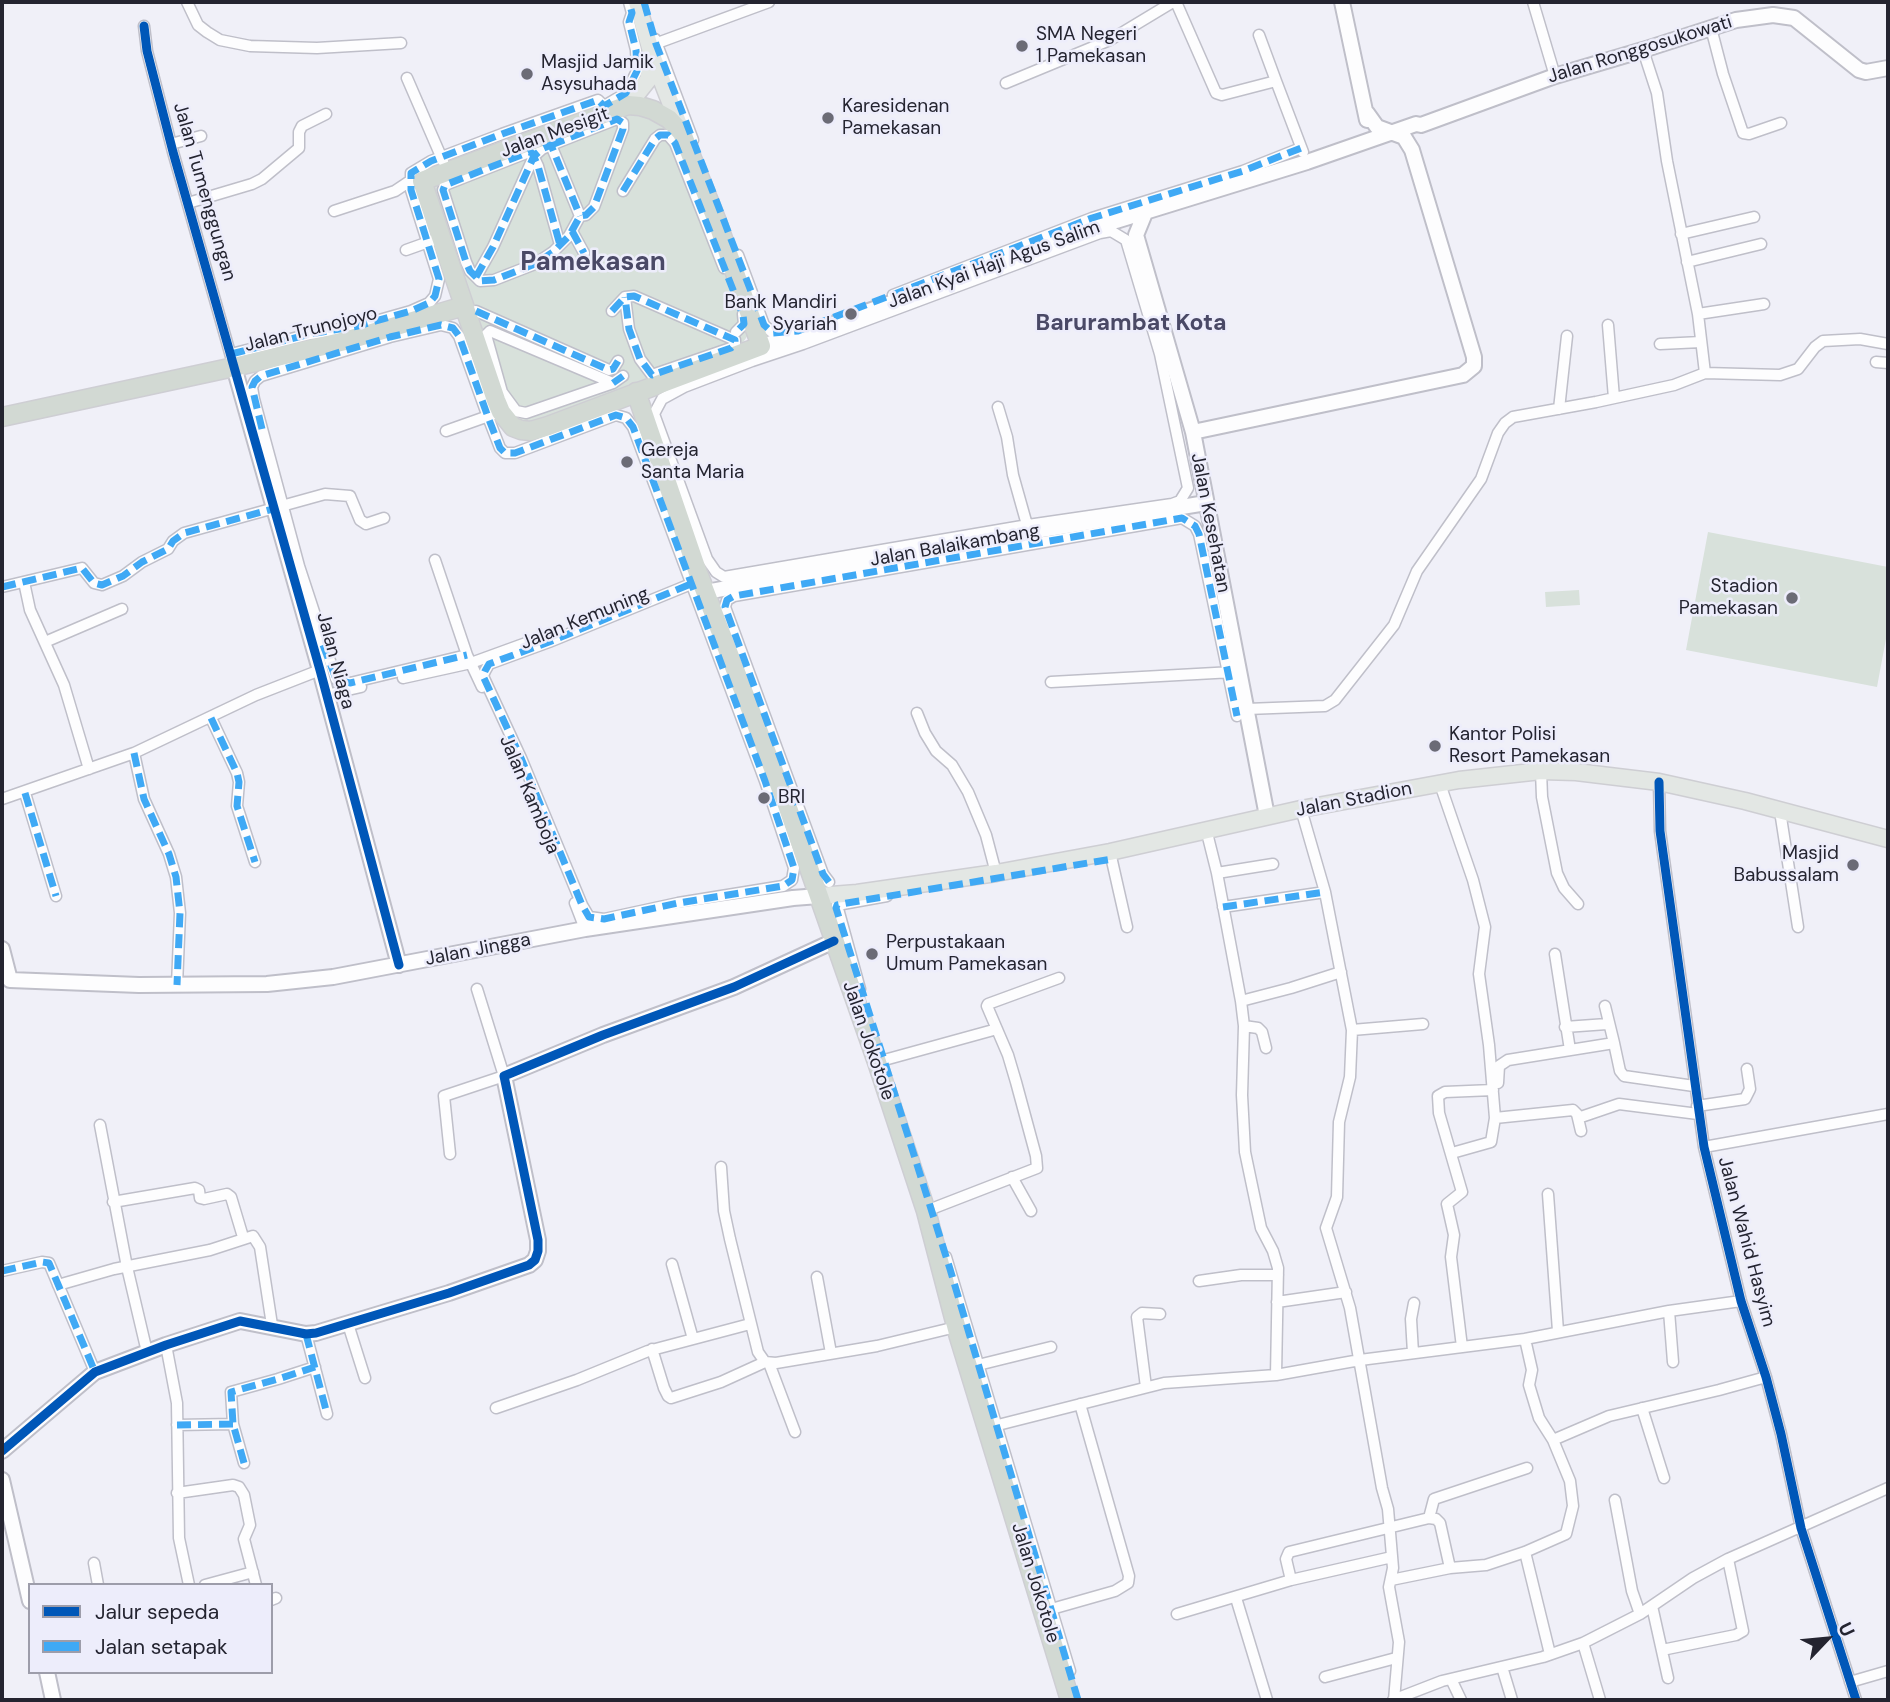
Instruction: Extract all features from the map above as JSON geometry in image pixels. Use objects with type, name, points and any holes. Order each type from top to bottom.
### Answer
[{"type":"highway","name":"Jalan Mesigit","points":[[418,177],[495,156],[628,106],[653,110],[669,119],[682,133]]},
{"type":"highway","points":[[682,133],[761,346]]},
{"type":"highway","points":[[418,177],[434,240],[470,308],[494,414]]},
{"type":"highway","name":"Jalan Trunojoyo","points":[[2,417],[233,361],[345,341],[470,308]]},
{"type":"highway","name":"Jalan Kyai Haji Agus Salim","points":[[494,414],[513,427],[531,431],[761,346]]},
{"type":"highway","name":"Jalan Jokotole","points":[[636,392],[696,581],[823,894],[834,942],[881,1062],[929,1211],[954,1317],[973,1366],[1048,1610],[1070,1700]]},
{"type":"main road","points":[[1342,2],[1367,113],[1366,131],[1355,146]]},
{"type":"main road","points":[[637,3],[682,133]]},
{"type":"main road","name":"Jalan Ronggosukowati","points":[[1392,133],[1555,76],[1746,17],[1783,15],[1794,18],[1859,70],[1866,72],[1888,68]]},
{"type":"main road","points":[[628,106],[648,80],[653,49]]},
{"type":"main road","points":[[1193,432],[1463,375],[1470,372],[1474,366],[1474,357],[1412,150],[1404,137],[1377,127],[1367,113]]},
{"type":"main road","points":[[1412,150],[1413,134],[1421,125]]},
{"type":"main road","name":"Jalan Kyai Haji Agus Salim","points":[[761,346],[811,332],[1304,155],[1355,146],[1392,133]]},
{"type":"main road","points":[[1116,221],[1136,234],[1145,214]]},
{"type":"main road","name":"Jalan Kesehatan","points":[[1136,234],[1193,432],[1234,672],[1267,816]]},
{"type":"main road","name":"Jalan Niaga","points":[[233,361],[278,507],[398,965]]},
{"type":"main road","name":"Jalan Balaikambang","points":[[696,581],[1206,503]]},
{"type":"main road","name":"Jalan Stadion","points":[[823,894],[857,893],[1111,855],[1206,829],[1301,809],[1440,784],[1541,771],[1576,772],[1659,782],[1888,839]]},
{"type":"main road","name":"Jalan Jingga","points":[[6,980],[177,985],[303,981],[585,929],[823,894]]},
{"type":"main road","points":[[2,1451],[95,1372],[166,1345],[240,1321],[272,1325],[306,1334],[348,1324],[529,1265],[535,1260],[538,1240],[504,1076],[603,1035],[734,987],[834,942]]},
{"type":"main road","points":[[2,949],[6,980]]},
{"type":"main road","points":[[2,1480],[28,1592]]},
{"type":"main road","points":[[50,1674],[53,1700]]},
{"type":"street","points":[[187,2],[198,25],[206,32],[220,40],[250,47],[317,48],[401,43]]},
{"type":"street","points":[[769,2],[653,49],[764,325],[773,333],[798,331],[1092,218],[1304,155],[1259,34]]},
{"type":"street","points":[[1006,83],[1110,40],[1175,2],[1216,93],[1222,95],[1276,82]]},
{"type":"street","points":[[1533,2],[1555,76]]},
{"type":"street","points":[[334,211],[395,191],[442,160],[598,100],[604,106],[625,93],[637,71],[636,50],[629,22],[637,3]]},
{"type":"street","name":"Jalan Tumenggungan","points":[[144,26],[147,51],[171,144],[233,361]]},
{"type":"street","points":[[1711,28],[1723,75],[1743,133],[1749,134],[1781,122]]},
{"type":"street","points":[[1643,50],[1657,93],[1681,234],[1698,314],[1706,373]]},
{"type":"street","points":[[407,78],[442,160]]},
{"type":"street","points":[[188,203],[262,179],[299,148],[299,132],[302,126],[327,114]]},
{"type":"street","points":[[476,277],[493,247],[534,156],[542,149],[617,119],[623,122],[623,129],[594,207],[586,215],[580,216]]},
{"type":"street","points":[[624,191],[655,139],[660,135],[668,135],[688,176],[743,315],[744,324],[736,332]]},
{"type":"street","points":[[171,144],[201,136]]},
{"type":"street","points":[[551,145],[580,216]]},
{"type":"street","points":[[442,160],[488,146],[493,149],[495,156]]},
{"type":"street","points":[[560,245],[534,156],[528,152],[443,186],[466,262],[480,281],[494,280],[536,264],[560,245],[580,216]]},
{"type":"street","points":[[1681,234],[1754,217]]},
{"type":"street","points":[[572,231],[584,253]]},
{"type":"street","points":[[1111,231],[1126,240],[1132,254],[1160,354],[1188,488],[1180,501],[1172,504],[1029,529],[724,577],[716,572],[707,559],[654,414],[657,406],[669,394],[684,387],[1111,231]]},
{"type":"street","points":[[233,361],[310,334],[358,326],[411,312],[429,303],[435,296],[439,279],[434,240],[406,250]]},
{"type":"street","points":[[1687,262],[1761,244]]},
{"type":"street","points":[[612,311],[625,297],[634,296],[735,340],[735,344],[731,348],[652,375],[640,359],[630,330],[625,297]]},
{"type":"street","points":[[1698,314],[1764,304]]},
{"type":"street","points":[[470,308],[609,370],[613,369],[618,361]]},
{"type":"street","points":[[1608,324],[1614,398]]},
{"type":"street","points":[[469,659],[350,683],[336,679],[278,507],[254,399],[253,387],[261,376],[390,337],[441,325],[453,328],[459,336],[494,414],[500,448],[505,453],[515,453],[616,415],[626,418],[638,440],[696,581],[794,868],[792,880],[783,886],[678,903],[604,919],[589,917],[484,676],[485,671],[489,664],[696,581]]},
{"type":"street","points":[[613,383],[490,331],[486,335],[502,392],[516,411],[526,413],[613,383],[623,376]]},
{"type":"street","points":[[1559,409],[1567,336]]},
{"type":"street","points":[[1246,718],[1325,706],[1335,700],[1394,625],[1418,571],[1481,479],[1498,433],[1505,423],[1519,415],[1674,385],[1706,373],[1780,375],[1798,369],[1815,346],[1823,341],[1860,340],[1888,344]]},
{"type":"street","points":[[1660,344],[1701,342]]},
{"type":"street","points":[[1876,362],[1888,363]]},
{"type":"street","points":[[998,407],[1007,437],[1013,475],[1029,529]]},
{"type":"street","points":[[446,431],[494,414]]},
{"type":"street","points":[[2,587],[82,568],[94,583],[102,584],[123,576],[142,562],[168,549],[173,541],[184,533],[325,495],[345,494],[352,498],[362,523],[384,518]]},
{"type":"street","points":[[823,894],[823,874],[725,607],[727,600],[734,596],[1182,518],[1195,526],[1234,672],[1051,682]]},
{"type":"street","name":"Jalan Kamboja","points":[[435,560],[469,659],[547,833],[585,929]]},
{"type":"street","name":"Jalan Kemuning","points":[[469,659],[558,632],[696,581]]},
{"type":"street","points":[[24,582],[30,610],[64,685],[89,769]]},
{"type":"street","points":[[45,642],[122,609]]},
{"type":"street","points":[[326,695],[469,659]]},
{"type":"street","points":[[2,799],[134,752],[256,695],[320,670]]},
{"type":"street","points":[[917,713],[936,751],[952,765],[968,792],[986,835],[996,873]]},
{"type":"street","points":[[211,718],[237,773],[237,806],[255,862]]},
{"type":"street","points":[[134,752],[144,799],[169,854],[176,877],[180,913],[177,985]]},
{"type":"street","points":[[1541,771],[1545,815],[1557,873],[1564,888],[1578,904]]},
{"type":"street","name":"Jalan Wahid Hasyim","points":[[1659,782],[1660,831],[1704,1147],[1741,1301],[1781,1434],[1801,1528],[1856,1700]]},
{"type":"street","points":[[1440,784],[1474,880],[1485,928],[1479,974],[1498,1114]]},
{"type":"street","points":[[25,793],[56,896]]},
{"type":"street","points":[[1301,809],[1325,892],[1352,1030],[1350,1077],[1339,1122],[1337,1198],[1326,1228],[1346,1292],[1388,1509],[1393,1568],[1390,1597],[1399,1642],[1393,1700],[1451,1679],[1583,1643],[1640,1614],[1700,1574],[1728,1559],[1888,1488]]},
{"type":"street","points":[[1780,811],[1798,927]]},
{"type":"street","points":[[1206,829],[1241,1001],[1244,1027],[1242,1095],[1245,1152],[1261,1228],[1273,1251],[1278,1275],[1276,1375]]},
{"type":"street","points":[[997,1029],[881,1062],[836,905],[1111,855],[1127,927]]},
{"type":"street","points":[[1217,873],[1273,864]]},
{"type":"street","points":[[1223,907],[1325,892]]},
{"type":"street","points":[[1555,954],[1570,1050]]},
{"type":"street","points":[[1241,1001],[1341,972]]},
{"type":"street","points":[[1051,1347],[973,1366],[929,1211],[1027,1173],[1038,1165],[1016,1082],[987,1009],[988,1004],[1059,978]]},
{"type":"street","points":[[450,1154],[443,1096],[504,1076],[477,989]]},
{"type":"street","points":[[1605,1006],[1607,1024],[1620,1071],[1624,1076],[1694,1086]]},
{"type":"street","points":[[1352,1030],[1423,1024]]},
{"type":"street","points":[[1565,1027],[1607,1024]]},
{"type":"street","points":[[1244,1027],[1258,1028],[1262,1032],[1266,1048]]},
{"type":"street","points":[[1452,1153],[1492,1142],[1498,1114],[1499,1066],[1503,1062],[1614,1043]]},
{"type":"street","points":[[1578,1118],[1619,1104],[1697,1110],[1745,1099],[1750,1094],[1747,1069]]},
{"type":"street","points":[[1462,1347],[1451,1257],[1454,1235],[1447,1204],[1462,1192],[1439,1113],[1438,1096],[1445,1092],[1493,1090]]},
{"type":"street","points":[[1498,1114],[1573,1110],[1581,1131]]},
{"type":"street","points":[[1704,1147],[1888,1114]]},
{"type":"street","points":[[100,1125],[113,1202],[147,1352]]},
{"type":"street","points":[[721,1167],[724,1211],[750,1324],[795,1432]]},
{"type":"street","points":[[1012,1177],[1031,1211]]},
{"type":"street","points":[[113,1202],[195,1188],[199,1190],[200,1198],[204,1199],[227,1194],[231,1197],[243,1237]]},
{"type":"street","points":[[1548,1195],[1558,1331]]},
{"type":"street","points":[[58,1285],[210,1250],[243,1237],[253,1236],[260,1247],[272,1325]]},
{"type":"street","points":[[2,1271],[46,1261],[49,1263],[95,1372]]},
{"type":"street","points":[[671,1264],[693,1339]]},
{"type":"street","points":[[1199,1281],[1241,1275],[1278,1275]]},
{"type":"street","points":[[817,1277],[830,1349]]},
{"type":"street","points":[[1277,1303],[1346,1292]]},
{"type":"street","points":[[992,1427],[1146,1387],[1185,1381],[1276,1375],[1360,1360],[1525,1339],[1669,1311],[1741,1301]]},
{"type":"street","points":[[1413,1353],[1411,1319],[1414,1303]]},
{"type":"street","points":[[1669,1311],[1673,1362]]},
{"type":"street","points":[[1146,1387],[1137,1317],[1142,1313],[1160,1314]]},
{"type":"street","points":[[652,1349],[667,1394],[671,1398],[721,1382],[763,1359],[830,1349],[877,1346],[954,1317]]},
{"type":"street","points":[[348,1324],[365,1377]]},
{"type":"street","points":[[496,1408],[652,1349],[750,1324]]},
{"type":"street","points":[[306,1334],[327,1414]]},
{"type":"street","points":[[1391,1580],[1450,1568],[1486,1565],[1566,1534],[1573,1499],[1570,1481],[1553,1440],[1539,1418],[1530,1385],[1532,1370],[1525,1339]]},
{"type":"street","points":[[166,1345],[175,1387],[179,1538],[189,1583]]},
{"type":"street","points":[[244,1463],[233,1424],[231,1392],[315,1367]]},
{"type":"street","points":[[1553,1440],[1609,1416],[1766,1377]]},
{"type":"street","points":[[1078,1700],[1048,1610],[1115,1591],[1128,1583],[1129,1576],[1080,1404]]},
{"type":"street","points":[[1642,1408],[1664,1478]]},
{"type":"street","points":[[177,1425],[233,1424]]},
{"type":"street","points":[[1429,1518],[1434,1499],[1527,1468]]},
{"type":"street","points":[[177,1493],[233,1485],[239,1487],[244,1495],[250,1525],[244,1539],[256,1583]]},
{"type":"street","points":[[1615,1500],[1632,1591],[1640,1614]]},
{"type":"street","points":[[1291,1580],[1286,1559],[1289,1552],[1429,1518],[1440,1523],[1450,1568]]},
{"type":"street","points":[[1525,1552],[1550,1654]]},
{"type":"street","points":[[1177,1614],[1291,1580],[1392,1557]]},
{"type":"street","points":[[1662,1650],[1743,1632],[1728,1559]]},
{"type":"street","points":[[94,1563],[97,1583]]},
{"type":"street","points":[[212,1583],[253,1572]]},
{"type":"street","points":[[1236,1598],[1267,1700]]},
{"type":"street","points":[[1652,1606],[1662,1641],[1668,1678]]},
{"type":"street","points":[[1583,1643],[1600,1700]]},
{"type":"street","points":[[1325,1677],[1396,1658]]},
{"type":"street","points":[[1502,1667],[1511,1700]]},
{"type":"street","points":[[1850,1682],[1888,1671]]},
{"type":"street","points":[[1451,1679],[1461,1700]]},
{"type":"shaded area","points":[[634,104],[675,118],[748,335],[742,344],[698,366],[535,422],[518,419],[511,412],[468,306],[431,180]]},
{"type":"shaded area","name":"Stadion Pamekasan","points":[[1708,532],[1888,567],[1888,628],[1877,687],[1686,650]]},
{"type":"shaded area","points":[[1579,590],[1580,605],[1546,607],[1545,592]]},
{"type":"marked path","points":[[231,354],[310,334],[358,326],[429,303],[435,296],[439,279],[411,190],[411,173],[431,161],[502,134],[598,100],[604,106],[626,93],[637,71],[636,50],[629,22],[632,13],[629,2]]},
{"type":"marked path","points":[[644,2],[656,44],[764,325],[773,333],[798,331],[1092,218],[1243,171],[1301,148]]},
{"type":"marked path","points":[[551,145],[617,119],[623,123],[594,207],[586,215],[580,216],[569,236],[553,252],[535,264],[494,280],[480,281],[470,271],[466,262],[443,190],[445,185],[532,153],[538,166],[560,245]]},
{"type":"marked path","points":[[623,191],[655,139],[660,135],[668,135],[675,143],[743,315],[744,324],[736,332]]},
{"type":"marked path","points":[[476,277],[493,247],[534,156],[542,149],[551,145],[580,216]]},
{"type":"marked path","points":[[572,231],[584,253]]},
{"type":"marked path","points":[[612,311],[625,297],[634,296],[735,340],[735,344],[731,348],[652,375],[640,359],[629,329],[625,297]]},
{"type":"marked path","points":[[476,311],[609,370],[613,369],[618,361]]},
{"type":"marked path","points":[[262,429],[252,387],[261,376],[390,337],[441,325],[453,328],[459,336],[500,448],[505,453],[515,453],[616,415],[626,418],[633,427],[765,781],[794,868],[792,880],[783,886],[678,903],[604,919],[589,917],[483,676],[489,664],[691,584]]},
{"type":"marked path","points":[[613,383],[623,376]]},
{"type":"marked path","points":[[2,587],[82,568],[94,583],[102,585],[123,576],[142,562],[168,549],[173,541],[184,533],[273,509]]},
{"type":"marked path","points":[[829,882],[823,874],[725,607],[727,600],[734,596],[1182,518],[1195,526],[1199,534],[1237,716]]},
{"type":"marked path","points":[[323,645],[336,679],[350,683],[467,655]]},
{"type":"marked path","points":[[211,718],[237,773],[237,806],[255,862]]},
{"type":"marked path","points":[[134,753],[144,799],[169,854],[176,877],[180,913],[177,985]]},
{"type":"marked path","points":[[25,793],[56,896]]},
{"type":"marked path","points":[[1078,1700],[950,1269],[836,908],[837,905],[847,903],[1112,859]]},
{"type":"marked path","points":[[1223,907],[1325,892]]},
{"type":"marked path","points":[[2,1271],[42,1262],[49,1263],[95,1372]]},
{"type":"marked path","points":[[306,1334],[327,1414]]},
{"type":"marked path","points":[[244,1463],[233,1424],[231,1392],[315,1367]]},
{"type":"marked path","points":[[177,1425],[233,1424]]},
{"type":"cycle path","points":[[144,26],[147,51],[173,152],[320,670],[399,965]]},
{"type":"cycle path","points":[[1659,782],[1660,831],[1704,1147],[1741,1301],[1781,1434],[1801,1528],[1856,1700]]},
{"type":"cycle path","points":[[2,1451],[95,1372],[166,1345],[240,1321],[306,1334],[316,1333],[449,1293],[529,1265],[535,1260],[538,1240],[504,1076],[603,1035],[734,987],[834,941]]},
{"type":"place","name":"SMA Negeri 1 Pamekasan","points":[[1022,46]]},
{"type":"place","name":"Masjid Jamik Asysuhada","points":[[527,74]]},
{"type":"place","name":"Karesidenan Pamekasan","points":[[828,118]]},
{"type":"place","name":"Bank Mandiri Syariah","points":[[851,314]]},
{"type":"place","name":"Gereja Santa Maria","points":[[627,462]]},
{"type":"place","name":"Stadion Pamekasan","points":[[1792,598]]},
{"type":"place","name":"Kantor Polisi Resort Pamekasan","points":[[1435,746]]},
{"type":"place","name":"BRI","points":[[764,798]]},
{"type":"place","name":"Masjid Babussalam","points":[[1853,865]]},
{"type":"place","name":"Perpustakaan Umum Pamekasan","points":[[872,954]]},
{"type":"district","name":"Pamekasan","points":[[593,263]]},
{"type":"district","name":"Barurambat Kota","points":[[1131,324]]}]
